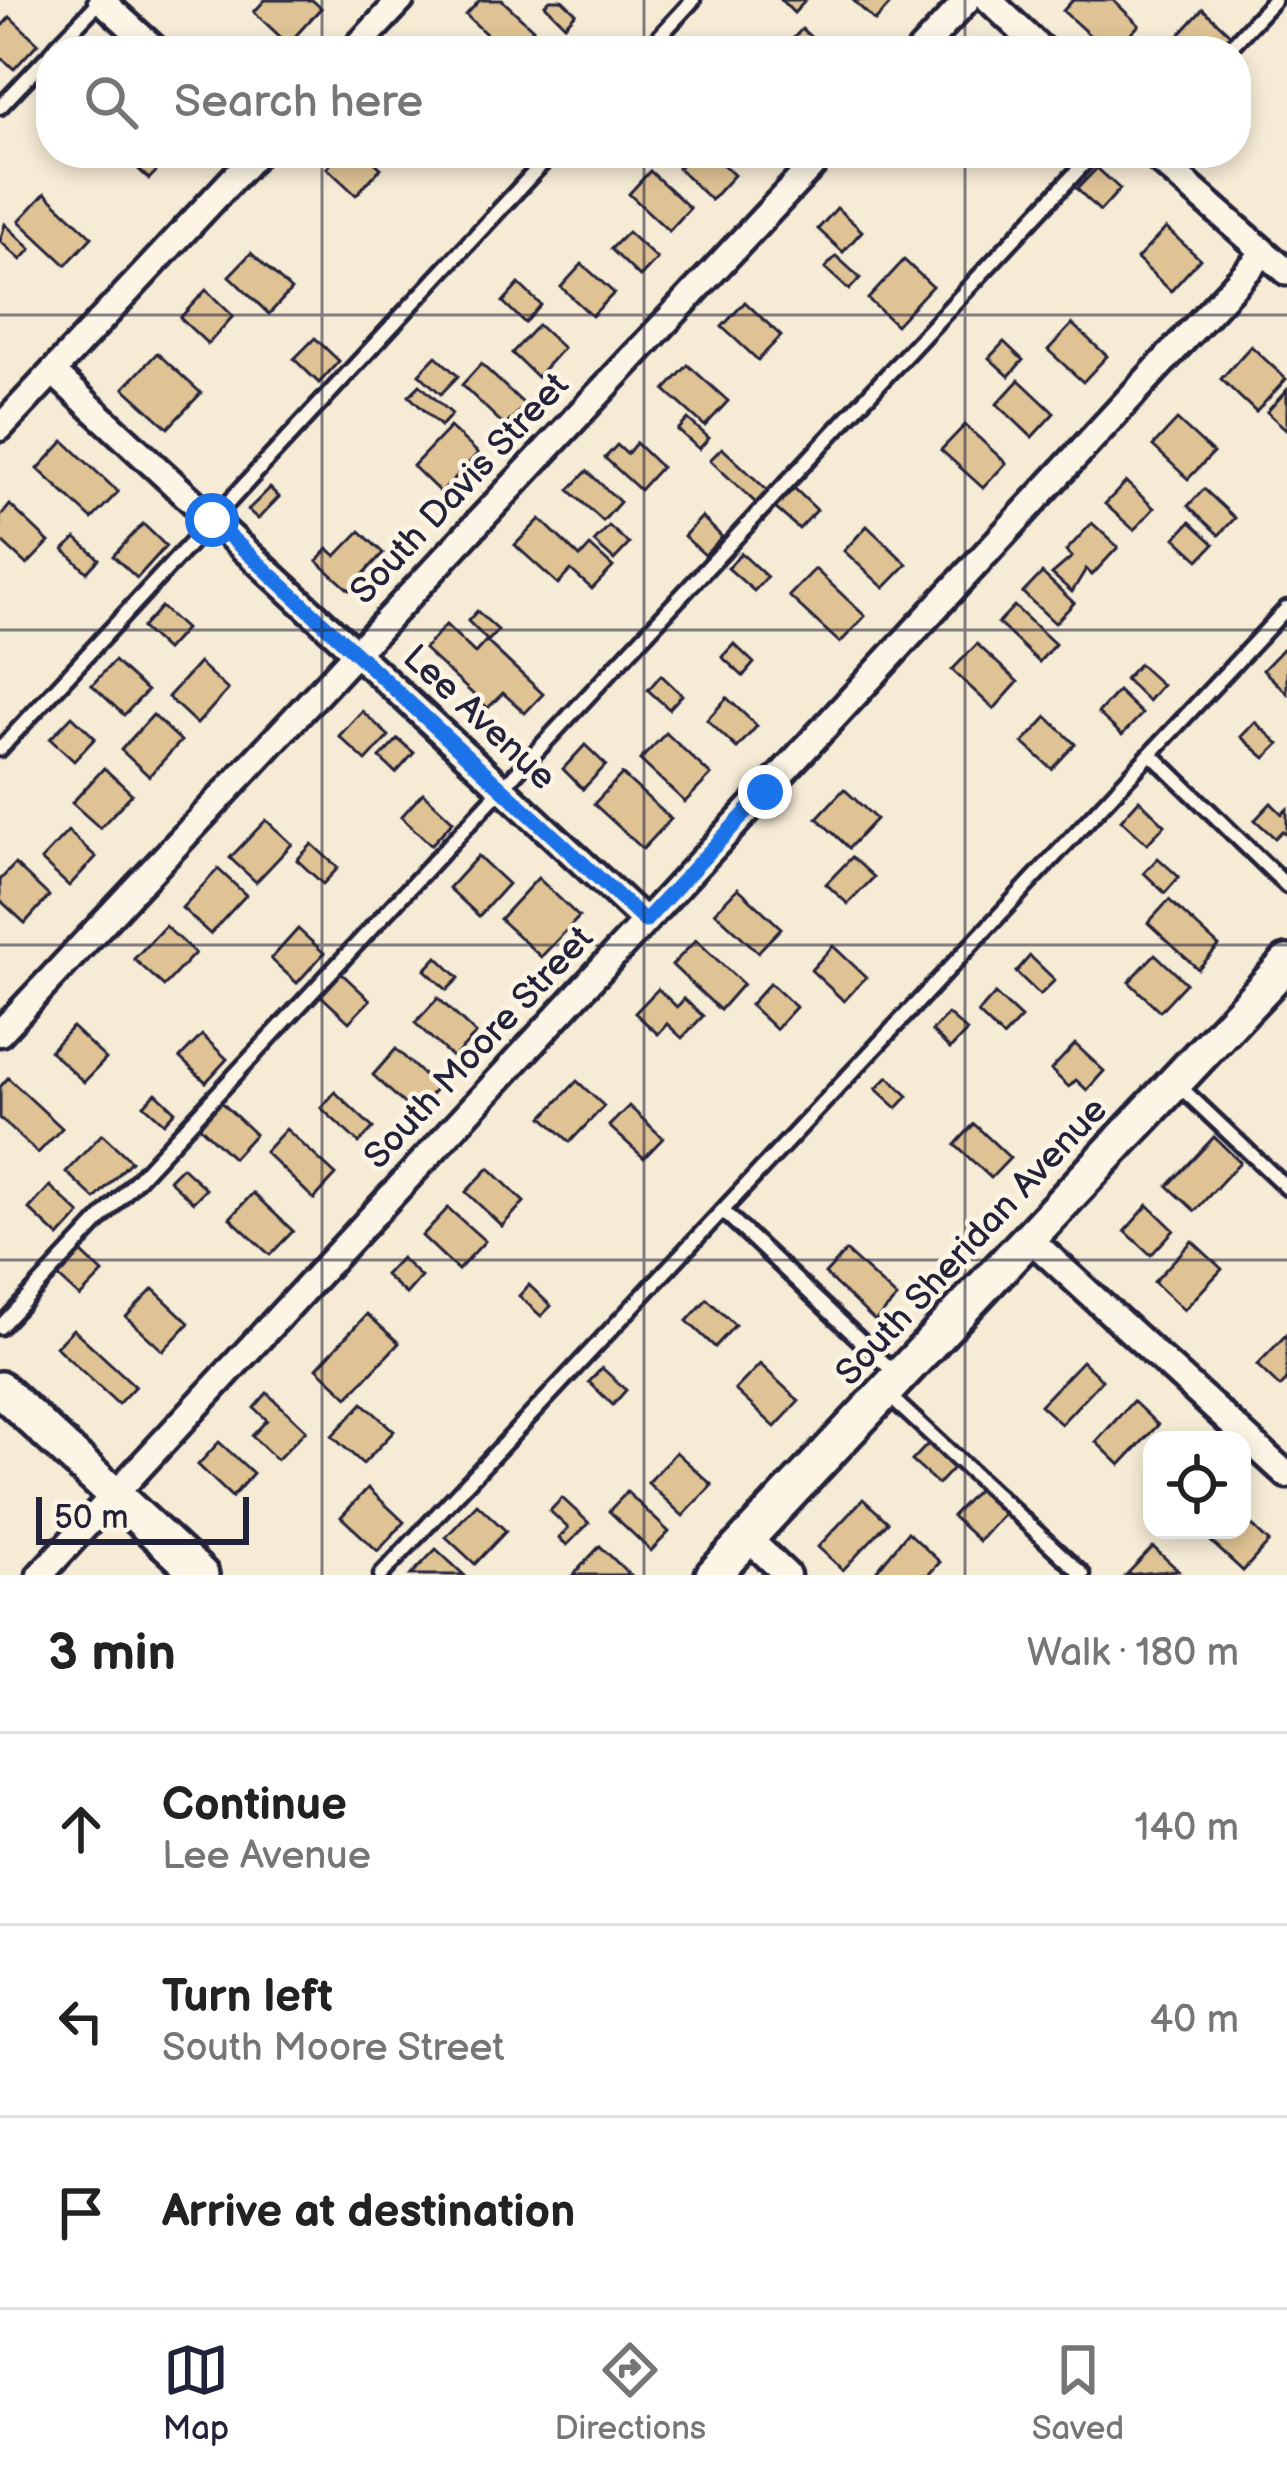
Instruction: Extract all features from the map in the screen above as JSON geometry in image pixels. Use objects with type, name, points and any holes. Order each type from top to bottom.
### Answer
[{"type":"street","points":[[100,0],[140,36]]},
{"type":"street","points":[[367,36],[401,0]]},
{"type":"street","points":[[934,36],[968,0]]},
{"type":"street","points":[[989,0],[1027,36]]},
{"type":"street","points":[[0,428],[243,168]]},
{"type":"street","name":"South Davis Street","points":[[0,1033],[810,168]]},
{"type":"street","points":[[1167,168],[1287,272]]},
{"type":"street","name":"South Moore Street","points":[[40,1575],[1264,253]]},
{"type":"street","name":"Lee Avenue","points":[[53,371],[645,921]]},
{"type":"street","name":"South Sheridan Avenue","points":[[713,1575],[1287,963]]},
{"type":"street","points":[[1029,1238],[1287,1475]]},
{"type":"street","points":[[0,1389],[201,1575]]},
{"type":"street","points":[[748,1538],[787,1575]]},
{"type":"lane","points":[[67,36],[100,0]]},
{"type":"lane","points":[[660,36],[693,0]]},
{"type":"lane","points":[[1241,36],[1274,0]]},
{"type":"lane","points":[[0,106],[36,69]]},
{"type":"lane","points":[[0,749],[538,168]]},
{"type":"lane","points":[[0,1327],[1080,168]]},
{"type":"lane","points":[[381,1575],[1287,608]]},
{"type":"lane","points":[[1150,754],[1287,886]]},
{"type":"lane","points":[[1175,1082],[1287,1188]]},
{"type":"lane","points":[[724,1212],[1083,1575]]},
{"type":"building","points":[[265,0],[312,0],[321,8],[295,36],[280,36],[254,12]]},
{"type":"building","points":[[480,0],[502,0],[533,29],[526,36],[488,36],[466,15]]},
{"type":"building","points":[[562,0],[576,13],[565,25],[545,5]]},
{"type":"building","points":[[781,0],[806,0],[794,13]]},
{"type":"building","points":[[853,0],[894,0],[875,21]]},
{"type":"building","points":[[1073,0],[1113,0],[1139,25],[1129,36],[1090,36],[1063,11]]},
{"type":"building","points":[[1203,9],[1232,36],[1178,36]]},
{"type":"building","points":[[10,17],[36,41],[14,69],[0,57],[0,28]]},
{"type":"building","points":[[137,168],[160,168],[149,179]]},
{"type":"building","points":[[327,168],[381,168],[356,195]]},
{"type":"building","points":[[678,168],[726,168],[734,175],[711,200]]},
{"type":"building","points":[[1097,168],[1120,189],[1100,211],[1077,189]]},
{"type":"building","points":[[650,171],[690,208],[669,231],[629,194]]},
{"type":"building","points":[[45,193],[92,237],[66,265],[19,221]]},
{"type":"building","points":[[837,208],[862,231],[843,252],[818,229]]},
{"type":"building","points":[[5,224],[31,249],[21,260],[0,241]]},
{"type":"building","points":[[1166,228],[1200,259],[1171,291],[1137,259]]},
{"type":"building","points":[[628,232],[657,259],[640,277],[611,249]]},
{"type":"building","points":[[251,253],[291,290],[269,314],[229,276]]},
{"type":"building","points":[[836,256],[860,278],[849,290],[825,268]]},
{"type":"building","points":[[904,260],[932,286],[896,325],[868,299]]},
{"type":"building","points":[[582,264],[614,293],[592,316],[561,287]]},
{"type":"building","points":[[519,284],[541,305],[525,323],[503,302]]},
{"type":"building","points":[[206,290],[233,316],[208,344],[180,318]]},
{"type":"building","points":[[745,302],[781,336],[758,360],[722,327]]},
{"type":"building","points":[[1072,324],[1107,356],[1083,382],[1048,350]]},
{"type":"building","points":[[538,325],[563,348],[537,377],[512,353]]},
{"type":"building","points":[[315,338],[339,361],[319,383],[294,359]]},
{"type":"building","points":[[1004,342],[1023,360],[1009,376],[989,358]]},
{"type":"building","points":[[1251,346],[1286,379],[1256,412],[1221,379]]},
{"type":"building","points":[[157,353],[201,393],[168,428],[124,388]]},
{"type":"building","points":[[436,356],[458,376],[441,394],[419,374]]},
{"type":"building","points":[[481,364],[525,405],[505,426],[462,385]]},
{"type":"building","points":[[688,365],[728,401],[705,426],[665,390]]},
{"type":"building","points":[[1019,380],[1054,413],[1032,437],[997,404]]},
{"type":"building","points":[[420,385],[452,414],[441,426],[409,396]]},
{"type":"building","points":[[1287,390],[1287,430],[1267,412]]},
{"type":"building","points":[[688,419],[709,438],[699,449],[678,430]]},
{"type":"building","points":[[1177,420],[1213,453],[1188,479],[1153,446]]},
{"type":"building","points":[[965,425],[1006,463],[983,488],[941,450]]},
{"type":"building","points":[[450,427],[478,453],[441,493],[413,466]]},
{"type":"building","points":[[64,441],[118,492],[92,519],[38,469]]},
{"type":"building","points":[[636,443],[661,467],[640,490],[605,458],[617,445],[627,454]]},
{"type":"building","points":[[722,448],[769,492],[757,504],[710,460]]},
{"type":"building","points":[[587,471],[620,502],[603,521],[569,490]]},
{"type":"building","points":[[1126,482],[1154,508],[1134,530],[1105,504]]},
{"type":"building","points":[[270,488],[279,497],[258,519],[248,510]]},
{"type":"building","points":[[794,488],[817,510],[799,529],[775,508]]},
{"type":"building","points":[[1204,489],[1235,518],[1219,535],[1188,506]]},
{"type":"building","points":[[10,505],[49,542],[27,565],[0,540],[0,517]]},
{"type":"building","points":[[702,517],[722,537],[705,555],[684,536]]},
{"type":"building","points":[[540,519],[580,557],[590,546],[613,567],[592,589],[571,570],[558,584],[515,545]]},
{"type":"building","points":[[1190,522],[1214,544],[1199,560],[1175,538]]},
{"type":"building","points":[[1092,523],[1118,547],[1092,575],[1086,569],[1072,592],[1052,574],[1072,557],[1066,551]]},
{"type":"building","points":[[143,524],[166,546],[137,578],[113,556]]},
{"type":"building","points":[[609,526],[629,544],[614,560],[594,542]]},
{"type":"building","points":[[867,526],[907,564],[884,588],[844,551]]},
{"type":"building","points":[[360,531],[383,553],[349,590],[317,561],[328,549],[336,556]]},
{"type":"building","points":[[76,538],[99,559],[87,572],[64,550]]},
{"type":"building","points":[[741,553],[767,577],[754,591],[728,568]]},
{"type":"building","points":[[815,569],[865,616],[840,643],[789,596]]},
{"type":"building","points":[[1042,573],[1074,603],[1055,623],[1023,593]]},
{"type":"building","points":[[1014,606],[1055,644],[1039,662],[998,623]]},
{"type":"building","points":[[161,607],[185,629],[166,650],[142,628]]},
{"type":"building","points":[[477,611],[498,630],[488,641],[468,621]]},
{"type":"building","points":[[446,625],[475,653],[486,641],[543,694],[525,713],[503,693],[488,708],[424,649]]},
{"type":"building","points":[[734,644],[754,663],[743,676],[722,657]]},
{"type":"building","points":[[977,644],[1018,682],[994,709],[952,670]]},
{"type":"building","points":[[1283,649],[1287,653],[1287,693],[1263,670]]},
{"type":"building","points":[[114,661],[147,691],[124,715],[92,685]]},
{"type":"building","points":[[199,663],[228,690],[197,724],[168,697]]},
{"type":"building","points":[[1139,664],[1162,685],[1148,701],[1125,679]]},
{"type":"building","points":[[661,675],[682,695],[669,709],[648,690]]},
{"type":"building","points":[[1118,691],[1142,714],[1122,735],[1098,713]]},
{"type":"building","points":[[727,698],[757,726],[737,748],[707,720]]},
{"type":"building","points":[[362,711],[389,736],[366,761],[339,736]]},
{"type":"building","points":[[153,715],[181,741],[149,776],[121,750]]},
{"type":"building","points":[[72,716],[95,738],[74,761],[50,739]]},
{"type":"building","points":[[1047,717],[1075,744],[1052,769],[1023,743]]},
{"type":"building","points":[[1255,722],[1279,744],[1265,758],[1241,737]]},
{"type":"building","points":[[666,733],[711,775],[685,802],[640,760]]},
{"type":"building","points":[[398,739],[414,753],[396,773],[380,758]]},
{"type":"building","points":[[585,745],[606,765],[583,789],[563,769]]},
{"type":"building","points":[[104,768],[132,794],[100,828],[72,803]]},
{"type":"building","points":[[622,774],[671,819],[643,849],[594,804]]},
{"type":"building","points":[[844,789],[876,819],[849,848],[817,818]]},
{"type":"building","points":[[423,793],[453,821],[431,845],[401,817]]},
{"type":"building","points":[[1139,800],[1165,825],[1147,844],[1121,820]]},
{"type":"building","points":[[1271,803],[1282,814],[1287,809],[1287,835],[1282,831],[1275,838],[1255,820]]},
{"type":"building","points":[[266,820],[292,844],[256,882],[230,858]]},
{"type":"building","points":[[68,831],[96,857],[69,886],[41,860]]},
{"type":"building","points":[[312,844],[338,868],[323,884],[297,860]]},
{"type":"building","points":[[478,856],[508,884],[479,916],[449,888]]},
{"type":"building","points":[[852,857],[874,877],[848,904],[826,884]]},
{"type":"building","points":[[1158,858],[1179,877],[1165,893],[1144,873]]},
{"type":"building","points":[[15,864],[49,896],[25,923],[0,900],[0,880]]},
{"type":"building","points":[[218,869],[246,895],[210,934],[182,908]]},
{"type":"building","points":[[538,878],[579,917],[541,957],[500,919]]},
{"type":"building","points":[[738,888],[781,928],[758,952],[715,912]]},
{"type":"building","points":[[1169,900],[1219,946],[1198,969],[1148,923]]},
{"type":"building","points":[[165,926],[195,953],[164,986],[134,959]]},
{"type":"building","points":[[298,929],[324,953],[297,983],[271,959]]},
{"type":"building","points":[[696,940],[743,984],[720,1010],[672,965]]},
{"type":"building","points":[[833,946],[866,977],[844,1001],[811,970]]},
{"type":"building","points":[[1155,954],[1186,983],[1160,1011],[1129,982]]},
{"type":"building","points":[[1030,956],[1055,980],[1040,995],[1016,972]]},
{"type":"building","points":[[437,957],[459,978],[447,990],[425,970]]},
{"type":"building","points":[[339,971],[370,1000],[349,1022],[318,993]]},
{"type":"building","points":[[770,983],[796,1007],[776,1029],[750,1005]]},
{"type":"building","points":[[658,989],[677,1007],[684,999],[703,1016],[682,1038],[667,1024],[658,1034],[635,1013]]},
{"type":"building","points":[[995,994],[1021,1018],[1003,1037],[978,1013]]},
{"type":"building","points":[[438,998],[476,1034],[453,1058],[415,1023]]},
{"type":"building","points":[[948,1014],[967,1031],[950,1049],[932,1031]]},
{"type":"building","points":[[72,1027],[106,1059],[84,1082],[50,1051]]},
{"type":"building","points":[[202,1035],[227,1059],[206,1082],[180,1058]]},
{"type":"building","points":[[1075,1044],[1104,1071],[1087,1090],[1076,1080],[1069,1087],[1051,1070]]},
{"type":"building","points":[[396,1049],[437,1088],[414,1113],[373,1075]]},
{"type":"building","points":[[888,1077],[908,1096],[897,1108],[876,1089]]},
{"type":"building","points":[[8,1078],[62,1128],[38,1153],[0,1118],[0,1087]]},
{"type":"building","points":[[577,1081],[604,1106],[570,1142],[543,1117]]},
{"type":"building","points":[[335,1092],[373,1128],[359,1143],[321,1108]]},
{"type":"building","points":[[156,1093],[175,1111],[164,1123],[144,1105]]},
{"type":"building","points":[[218,1099],[255,1134],[233,1158],[196,1123]]},
{"type":"building","points":[[629,1106],[663,1138],[644,1158],[609,1126]]},
{"type":"building","points":[[974,1124],[1010,1158],[991,1178],[955,1145]]},
{"type":"building","points":[[286,1129],[336,1175],[314,1199],[265,1152]]},
{"type":"building","points":[[102,1134],[131,1161],[95,1199],[66,1172]]},
{"type":"building","points":[[1214,1137],[1240,1162],[1195,1211],[1168,1186]]},
{"type":"building","points":[[182,1167],[206,1189],[193,1202],[169,1180]]},
{"type":"building","points":[[489,1168],[524,1202],[502,1226],[466,1192]]},
{"type":"building","points":[[50,1186],[80,1214],[59,1237],[29,1209]]},
{"type":"building","points":[[253,1193],[293,1231],[270,1255],[230,1218]]},
{"type":"building","points":[[1148,1205],[1174,1230],[1151,1255],[1125,1231]]},
{"type":"building","points":[[448,1208],[485,1241],[458,1270],[422,1236]]},
{"type":"building","points":[[1192,1241],[1222,1269],[1184,1310],[1154,1282]]},
{"type":"building","points":[[80,1251],[103,1273],[80,1297],[57,1276]]},
{"type":"building","points":[[846,1251],[897,1298],[875,1321],[825,1274]]},
{"type":"building","points":[[401,1258],[421,1277],[406,1294],[385,1275]]},
{"type":"building","points":[[529,1285],[551,1306],[541,1316],[519,1296]]},
{"type":"building","points":[[153,1289],[189,1323],[163,1351],[126,1317]]},
{"type":"building","points":[[707,1299],[735,1325],[715,1347],[687,1321]]},
{"type":"building","points":[[367,1314],[399,1343],[348,1397],[317,1368]]},
{"type":"building","points":[[73,1329],[135,1386],[118,1404],[56,1347]]},
{"type":"building","points":[[1287,1334],[1287,1380],[1280,1387],[1257,1365]]},
{"type":"building","points":[[1082,1361],[1102,1380],[1061,1424],[1040,1405]]},
{"type":"building","points":[[760,1364],[799,1401],[775,1427],[735,1390]]},
{"type":"building","points":[[602,1368],[626,1390],[613,1405],[589,1382]]},
{"type":"building","points":[[267,1393],[306,1430],[277,1460],[252,1436],[267,1420],[254,1408]]},
{"type":"building","points":[[1133,1401],[1158,1425],[1143,1431],[1143,1441],[1120,1465],[1096,1442]]},
{"type":"building","points":[[363,1403],[394,1431],[363,1464],[332,1436]]},
{"type":"building","points":[[219,1442],[253,1473],[232,1497],[198,1465]]},
{"type":"building","points":[[928,1444],[953,1468],[938,1484],[912,1461]]},
{"type":"building","points":[[676,1452],[712,1485],[683,1516],[648,1483]]},
{"type":"building","points":[[368,1488],[404,1522],[378,1551],[341,1517]]},
{"type":"building","points":[[979,1488],[1005,1512],[979,1541],[952,1516]]},
{"type":"building","points":[[627,1492],[669,1532],[651,1551],[609,1511]]},
{"type":"building","points":[[562,1498],[589,1523],[567,1545],[559,1538],[568,1528],[550,1511]]},
{"type":"building","points":[[863,1499],[888,1522],[843,1570],[818,1547]]},
{"type":"building","points":[[477,1504],[506,1531],[475,1564],[446,1537]]},
{"type":"building","points":[[1251,1525],[1269,1542],[1243,1571],[1208,1539],[1251,1539]]},
{"type":"building","points":[[908,1532],[940,1562],[928,1575],[873,1575]]},
{"type":"building","points":[[600,1546],[630,1575],[573,1575]]},
{"type":"building","points":[[1153,1547],[1178,1570],[1126,1575]]},
{"type":"building","points":[[436,1549],[464,1575],[411,1575]]},
{"type":"route","points":[[212,520],[645,921],[765,792]]}]
